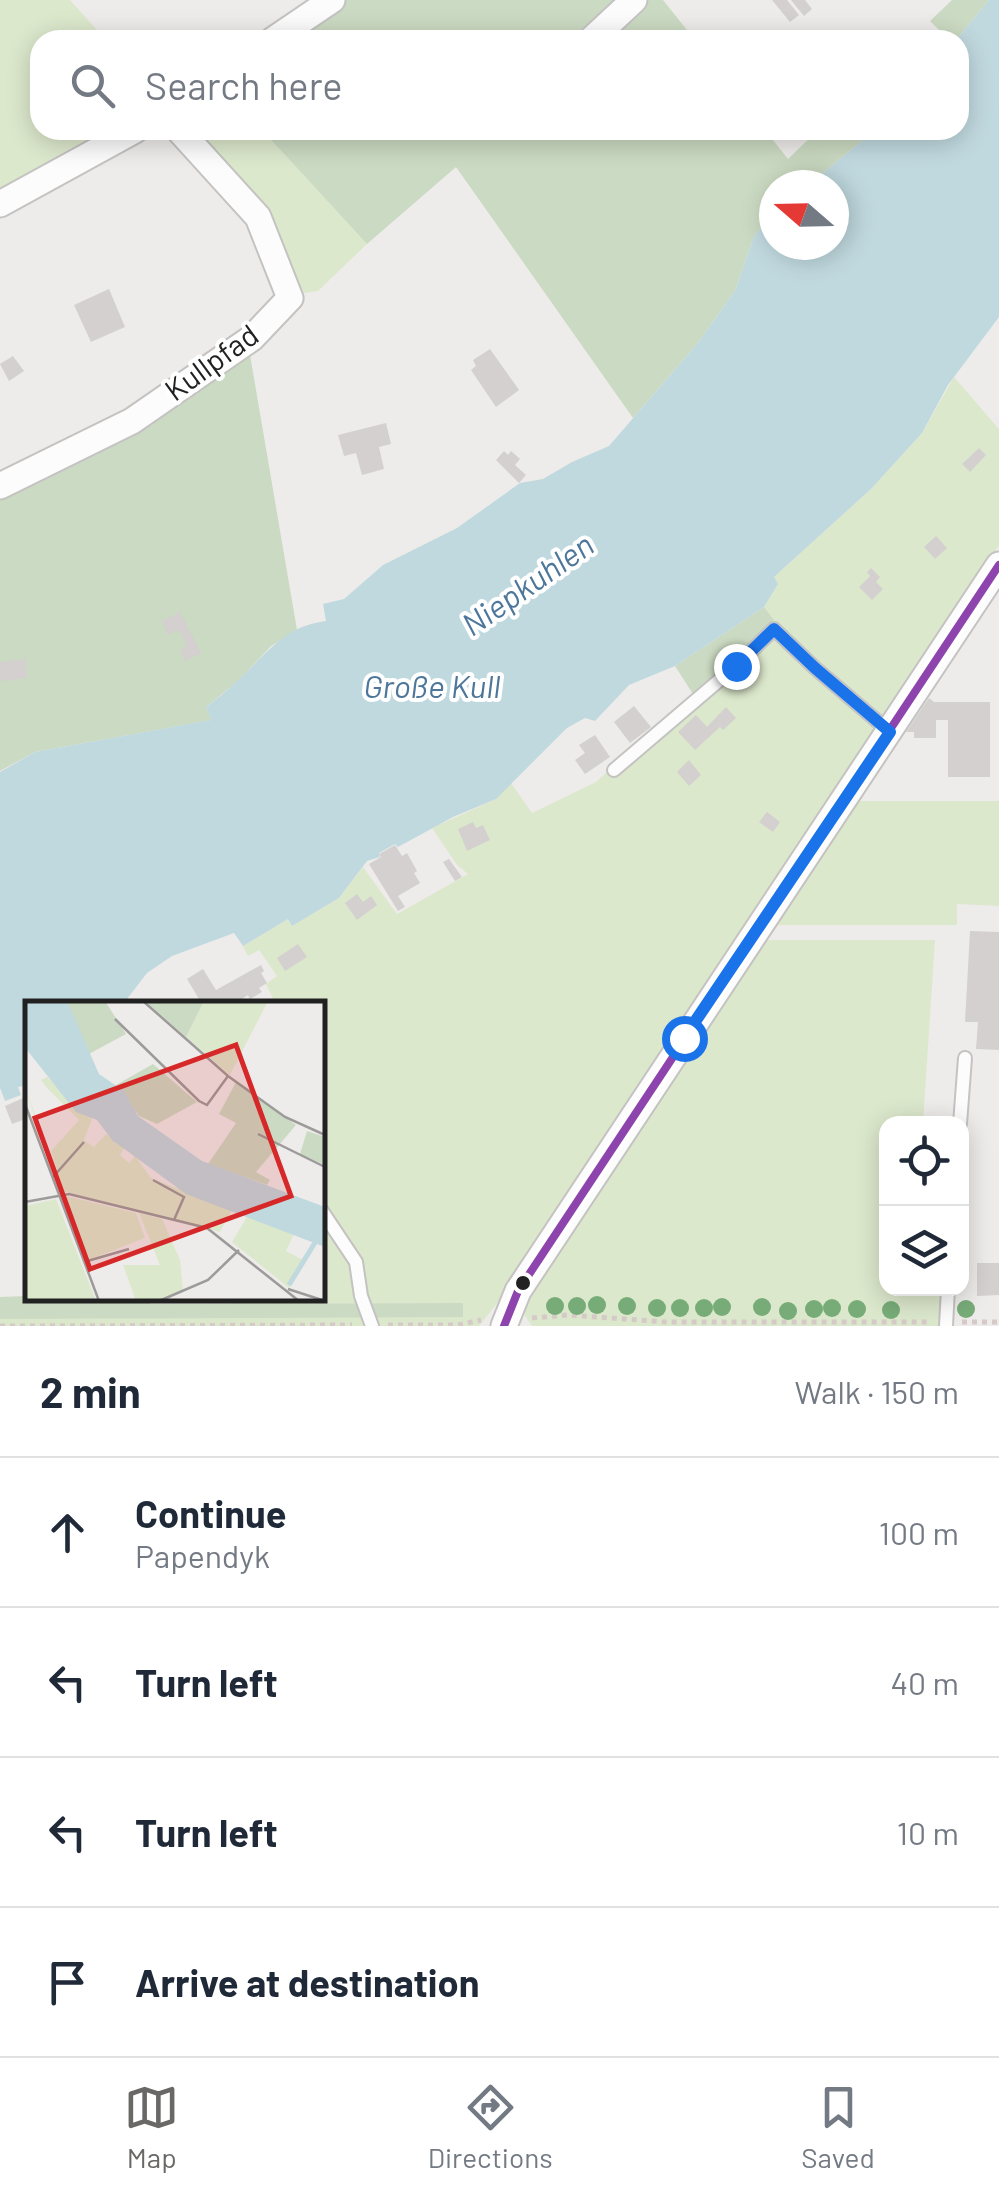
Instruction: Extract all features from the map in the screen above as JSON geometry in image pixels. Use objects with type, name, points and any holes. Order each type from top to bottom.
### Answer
[{"type":"street","points":[[288,30],[332,0]]},
{"type":"street","points":[[602,30],[634,0]]},
{"type":"street","points":[[0,204],[116,140]]},
{"type":"street","name":"Kullpfad","points":[[0,486],[132,421],[252,338],[290,298],[258,217],[188,140]]},
{"type":"street","points":[[496,1322],[999,565]]},
{"type":"lane","points":[[614,770],[774,629],[890,732]]},
{"type":"lane","points":[[961,1116],[965,1058]]},
{"type":"lane","points":[[325,1216],[356,1262],[372,1326]]},
{"type":"lane","points":[[946,1324],[948,1296]]},
{"type":"path","points":[[0,1326],[458,1325],[568,1316],[666,1322],[999,1322]]},
{"type":"green space","points":[[0,0],[70,0],[97,30],[30,30],[30,140],[97,140],[0,194]]},
{"type":"green space","points":[[344,0],[615,0],[580,30],[300,30]]},
{"type":"green space","points":[[649,0],[663,0],[687,30],[614,30]]},
{"type":"green space","points":[[952,0],[989,0],[964,30],[939,30],[930,21]]},
{"type":"green space","points":[[199,140],[271,140],[367,244],[318,291],[303,293]]},
{"type":"green space","points":[[271,140],[773,140],[788,159],[808,140],[863,140],[827,170],[759,170],[759,230],[735,291],[697,344],[633,418],[456,167],[367,244]]},
{"type":"green space","points":[[249,349],[297,630],[271,646],[206,707],[212,720],[35,752],[0,771],[0,490]]},
{"type":"green space","points":[[954,377],[999,429],[999,545],[479,1326],[0,1326],[0,1319],[463,1316],[462,1303],[231,1304],[230,1301],[325,1301],[325,1001],[274,1001],[266,984],[277,976],[259,950],[248,956],[243,946],[288,919],[292,926],[339,898],[363,867],[397,914],[468,874],[457,865],[432,828],[496,799],[511,783],[532,813],[596,782],[774,621],[764,607],[778,584],[773,578],[871,489],[922,433]]},
{"type":"green space","points":[[764,607],[774,620],[693,694],[675,666]]},
{"type":"green space","points":[[859,801],[999,801],[999,906],[957,904],[957,925],[777,925]]},
{"type":"green space","points":[[766,940],[935,940],[923,1116],[879,1116],[879,1296],[945,1296],[943,1326],[532,1326],[523,1313],[525,1303]]},
{"type":"green space","points":[[0,1297],[150,1304],[463,1303],[463,1317],[0,1319]]},
{"type":"water","name":"Große Kull","points":[[989,0],[999,0],[999,317],[948,385],[922,433],[871,489],[774,577],[778,584],[764,607],[675,666],[629,685],[595,721],[585,718],[567,728],[496,799],[379,853],[380,857],[367,861],[339,898],[292,926],[288,919],[243,946],[234,933],[172,956],[147,973],[126,1001],[25,1001],[25,1085],[18,1087],[21,1095],[5,1101],[0,1088],[0,772],[35,752],[211,720],[206,707],[276,643],[298,629],[326,621],[323,604],[344,599],[383,565],[457,528],[520,483],[543,479],[609,446],[697,344],[735,291],[759,230],[759,260],[849,260],[849,170],[827,170],[863,140],[969,140],[969,30],[964,30]]},
{"type":"building","points":[[772,0],[787,0],[799,15],[790,22]]},
{"type":"building","points":[[791,0],[805,0],[812,9],[804,16]]},
{"type":"building","points":[[109,289],[125,327],[91,342],[74,305]]},
{"type":"building","points":[[490,349],[519,390],[496,407],[471,370],[476,366],[473,360]]},
{"type":"building","points":[[13,356],[24,371],[9,381],[0,364]]},
{"type":"building","points":[[386,423],[391,444],[379,447],[384,469],[362,475],[356,453],[344,456],[338,435]]},
{"type":"building","points":[[979,448],[986,455],[970,472],[962,464]]},
{"type":"building","points":[[504,451],[508,455],[511,451],[520,459],[515,465],[526,475],[519,483],[496,460]]},
{"type":"building","points":[[936,536],[947,548],[935,559],[924,547]]},
{"type":"building","points":[[871,568],[880,577],[876,582],[883,589],[872,600],[859,587],[870,576],[867,572]]},
{"type":"building","points":[[180,612],[201,653],[185,661],[180,649],[187,646],[179,630],[168,635],[162,621]]},
{"type":"building","points":[[25,659],[27,678],[0,681],[0,662]]},
{"type":"building","points":[[929,698],[934,702],[990,702],[990,777],[948,777],[948,720],[936,720],[936,738],[914,738],[914,732],[906,732]]},
{"type":"building","points":[[634,706],[651,727],[630,743],[614,722]]},
{"type":"building","points":[[726,707],[736,718],[695,750],[678,732],[696,715],[707,727]]},
{"type":"building","points":[[595,735],[610,757],[585,774],[575,760],[585,753],[579,745]]},
{"type":"building","points":[[689,760],[701,775],[689,786],[677,772]]},
{"type":"building","points":[[767,812],[780,822],[773,832],[759,822]]},
{"type":"building","points":[[473,822],[476,828],[483,825],[490,840],[467,851],[458,829]]},
{"type":"building","points":[[395,845],[402,856],[407,853],[420,883],[398,896],[405,907],[398,911],[369,864]]},
{"type":"building","points":[[449,859],[462,877],[455,881],[443,862]]},
{"type":"building","points":[[357,894],[363,902],[371,896],[377,905],[357,920],[345,903]]},
{"type":"building","points":[[970,931],[999,932],[999,1050],[976,1049],[978,1022],[965,1022]]},
{"type":"building","points":[[298,944],[307,957],[285,971],[277,958]]},
{"type":"building","points":[[261,965],[264,971],[261,973],[267,983],[259,988],[262,992],[239,1001],[200,1001],[187,979],[203,969],[216,990]]},
{"type":"building","points":[[25,1097],[25,1119],[12,1124],[5,1106]]},
{"type":"building","points":[[977,1263],[999,1263],[999,1295],[977,1296]]},
{"type":"transit line","points":[[504,1326],[518,1291],[999,565]]},
{"type":"route","points":[[684,1038],[890,732],[774,629],[736,666]]},
{"type":"water label","name":"Niepkuhlen","points":[[528,585]]}]
